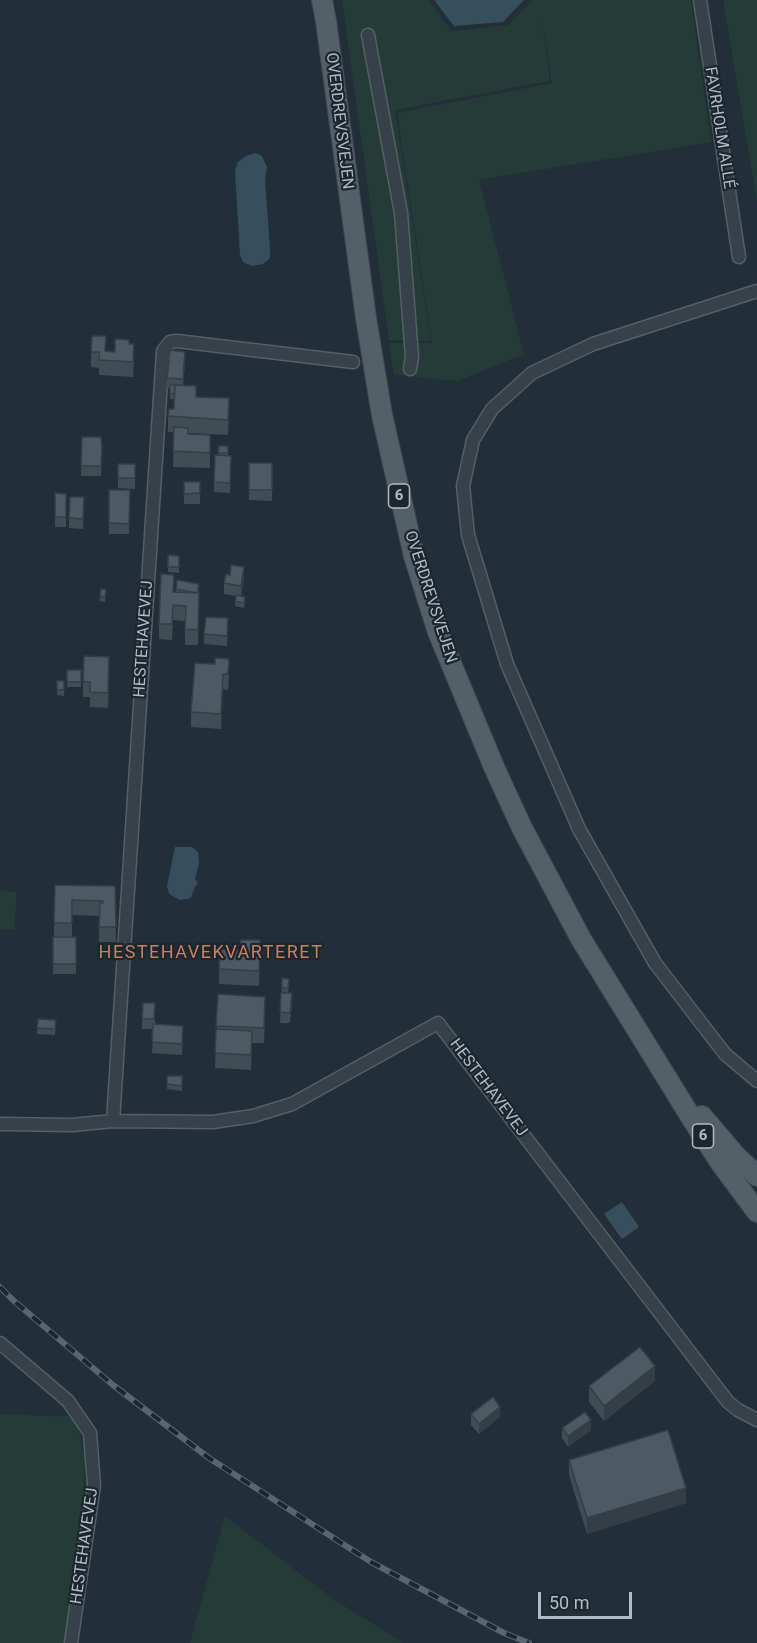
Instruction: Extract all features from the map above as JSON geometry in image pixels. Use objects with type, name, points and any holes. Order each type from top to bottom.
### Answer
[{"type":"main road","name":"OVERDREVSVEJEN","points":[[324,0],[366,318],[382,415],[396,485],[414,556],[438,632],[522,828],[581,939],[722,1165],[757,1212]]},
{"type":"main road","name":"OVERDREVSVEJEN","points":[[655,1057],[736,1156],[757,1176]]},
{"type":"street","name":"FAVRHOLM ALLÉ","points":[[699,0],[739,257]]},
{"type":"street","points":[[368,35],[401,213],[412,357],[410,369]]},
{"type":"street","points":[[757,291],[593,344],[532,373],[492,409],[473,440],[464,486],[468,535],[507,664],[579,829],[655,963],[725,1054],[757,1081]]},
{"type":"street","name":"HESTEHAVEVEJ","points":[[113,1121],[163,351],[170,342],[177,341],[353,362]]},
{"type":"street","name":"HESTEHAVEVEJ","points":[[0,1124],[72,1125],[113,1121],[213,1122],[253,1116],[292,1104],[438,1023],[728,1402],[757,1420]]},
{"type":"street","name":"HESTEHAVEVEJ","points":[[0,1343],[68,1401],[90,1434],[94,1485],[72,1643]]},
{"type":"green space","points":[[342,0],[429,0],[451,31],[508,25],[533,0],[691,0],[711,142],[479,180],[524,354],[458,381],[394,375],[389,343],[432,343],[397,113],[552,83],[542,20],[550,81],[395,110],[431,341],[389,340]]},
{"type":"green space","points":[[723,0],[757,0],[757,202]]},
{"type":"green space","points":[[0,890],[17,892],[14,930],[0,929]]},
{"type":"green space","points":[[0,1414],[77,1417],[85,1461],[80,1558],[68,1643],[0,1643]]},
{"type":"green space","points":[[225,1516],[332,1598],[403,1643],[190,1643]]},
{"type":"water","points":[[434,0],[524,0],[503,22],[454,26]]},
{"type":"water","points":[[255,153],[262,156],[267,167],[265,179],[270,258],[263,264],[252,266],[243,262],[240,255],[235,171],[238,162]]},
{"type":"water","points":[[175,847],[192,847],[198,852],[199,863],[195,879],[198,884],[191,898],[180,900],[169,894],[167,886]]},
{"type":"water","points":[[622,1202],[639,1227],[622,1239],[604,1214]]},
{"type":"building","points":[[92,336],[106,336],[105,351],[115,352],[115,339],[129,340],[129,344],[134,344],[133,362],[99,360],[99,352],[91,352]]},
{"type":"building","points":[[170,350],[185,352],[183,379],[167,378]]},
{"type":"building","points":[[170,385],[175,385],[174,394],[170,394]]},
{"type":"building","points":[[175,385],[196,386],[196,397],[229,398],[228,420],[168,416],[169,409],[174,409]]},
{"type":"building","points":[[174,427],[188,428],[188,434],[210,435],[210,453],[173,451]]},
{"type":"building","points":[[82,437],[101,437],[101,466],[81,466]]},
{"type":"building","points":[[219,446],[228,446],[228,453],[218,453]]},
{"type":"building","points":[[215,455],[231,456],[230,483],[214,482]]},
{"type":"building","points":[[249,463],[272,463],[272,490],[249,490]]},
{"type":"building","points":[[118,464],[135,464],[135,478],[118,478]]},
{"type":"building","points":[[184,482],[200,482],[200,493],[184,494]]},
{"type":"building","points":[[109,490],[130,490],[129,524],[109,523]]},
{"type":"building","points":[[55,493],[66,494],[66,517],[55,517]]},
{"type":"building","points":[[70,497],[84,497],[83,519],[69,518]]},
{"type":"building","points":[[168,555],[179,556],[179,567],[168,567]]},
{"type":"building","points":[[231,565],[244,567],[241,586],[224,583],[226,574],[230,575]]},
{"type":"building","points":[[161,574],[174,575],[173,592],[199,593],[198,630],[185,629],[186,606],[173,605],[172,624],[159,624]]},
{"type":"building","points":[[177,580],[199,584],[197,593],[176,589]]},
{"type":"building","points":[[101,589],[106,589],[105,597],[100,596]]},
{"type":"building","points":[[237,595],[245,597],[244,603],[235,601]]},
{"type":"building","points":[[206,617],[228,618],[227,636],[204,634]]},
{"type":"building","points":[[84,656],[109,657],[108,693],[90,692],[90,682],[83,682]]},
{"type":"building","points":[[215,658],[229,659],[228,674],[223,674],[221,714],[191,712],[195,663],[215,664]]},
{"type":"building","points":[[67,670],[81,670],[81,682],[67,682]]},
{"type":"building","points":[[57,681],[64,681],[64,690],[57,690]]},
{"type":"building","points":[[55,885],[115,886],[116,927],[99,927],[100,903],[103,901],[72,900],[72,923],[54,923]]},
{"type":"building","points":[[53,937],[76,937],[76,964],[53,964]]},
{"type":"building","points":[[241,940],[260,940],[259,971],[219,969],[220,949],[240,950]]},
{"type":"building","points":[[282,978],[289,979],[288,988],[282,988]]},
{"type":"building","points":[[281,993],[292,993],[290,1013],[280,1012]]},
{"type":"building","points":[[218,994],[265,997],[264,1028],[216,1026]]},
{"type":"building","points":[[143,1003],[155,1003],[154,1019],[142,1019]]},
{"type":"building","points":[[38,1019],[56,1020],[55,1029],[37,1028]]},
{"type":"building","points":[[153,1024],[183,1026],[182,1044],[152,1042]]},
{"type":"building","points":[[216,1029],[252,1031],[251,1055],[215,1053]]},
{"type":"building","points":[[167,1076],[182,1076],[182,1086],[167,1084]]},
{"type":"building","points":[[640,1347],[655,1366],[604,1406],[589,1386]]},
{"type":"building","points":[[493,1397],[500,1407],[479,1424],[471,1414]]},
{"type":"building","points":[[585,1412],[591,1420],[568,1436],[562,1428]]},
{"type":"building","points":[[668,1430],[686,1488],[587,1518],[569,1460]]},
{"type":"railway","points":[[0,1287],[113,1385],[209,1458],[371,1562],[504,1633],[529,1643]]},
{"type":"district","name":"HESTEHAVEKVARTERET","points":[[211,953]]}]
